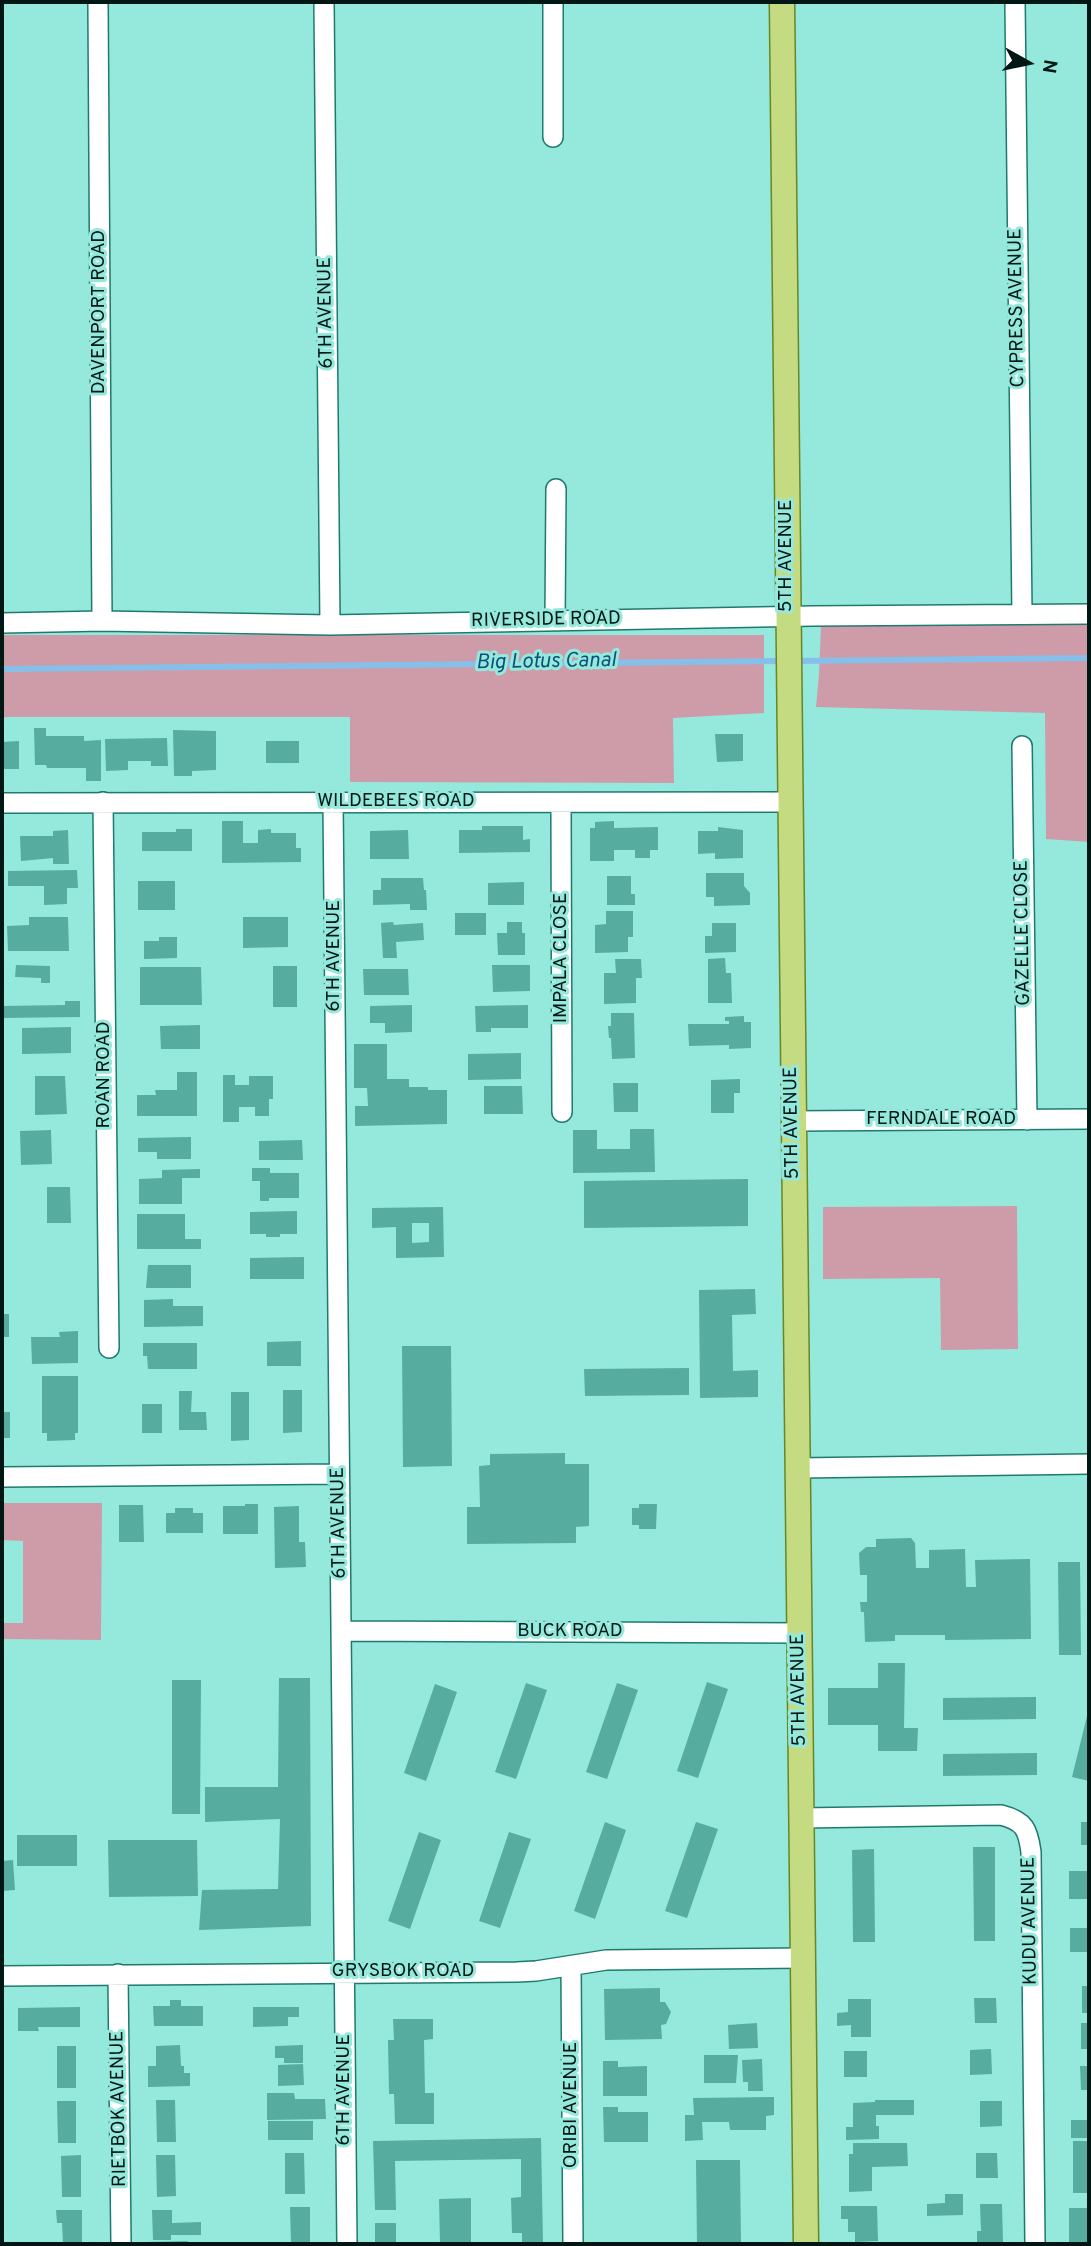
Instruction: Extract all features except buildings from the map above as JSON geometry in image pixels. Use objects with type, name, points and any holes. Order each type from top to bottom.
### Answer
[{"type":"main road","name":"5TH AVENUE","points":[[782,2],[806,2244]]},
{"type":"street","name":"DAVENPORT ROAD","points":[[98,2],[102,621]]},
{"type":"street","name":"6TH AVENUE","points":[[324,2],[330,625]]},
{"type":"street","points":[[552,137],[553,2]]},
{"type":"street","name":"CYPRESS AVENUE","points":[[1015,2],[1021,614]]},
{"type":"street","points":[[555,621],[556,489]]},
{"type":"street","name":"RIVERSIDE ROAD","points":[[2,623],[102,621],[330,625],[1089,614]]},
{"type":"street","name":"GAZELLE CLOSE","points":[[1022,746],[1027,1120]]},
{"type":"street","name":"6TH AVENUE","points":[[333,801],[347,2244]]},
{"type":"street","name":"ROAN ROAD","points":[[103,802],[109,1348]]},
{"type":"street","name":"WILDEBEES ROAD","points":[[2,803],[790,802]]},
{"type":"street","name":"IMPALA CLOSE","points":[[561,804],[562,1112]]},
{"type":"street","name":"FERNDALE ROAD","points":[[793,1121],[1089,1119]]},
{"type":"street","points":[[798,1468],[1089,1464]]},
{"type":"street","points":[[2,1477],[339,1474]]},
{"type":"street","name":"BUCK ROAD","points":[[341,1631],[799,1633]]},
{"type":"street","name":"KUDU AVENUE","points":[[801,1818],[1002,1815],[1014,1818],[1024,1826],[1031,1852],[1035,2244]]},
{"type":"street","name":"GRYSBOK ROAD","points":[[2,1976],[517,1972],[606,1959],[803,1958]]},
{"type":"street","name":"ORIBI AVENUE","points":[[571,1966],[573,2244]]},
{"type":"street","name":"RIETBOK AVENUE","points":[[118,1974],[121,2244]]},
{"type":"shaded area","points":[[1089,623],[1089,842],[1046,839],[1045,713],[816,707],[821,626]]},
{"type":"shaded area","points":[[2,635],[764,635],[764,713],[673,718],[674,783],[350,782],[350,717],[2,717]]},
{"type":"shaded area","points":[[1017,1206],[1018,1349],[941,1350],[940,1278],[823,1279],[823,1207]]},
{"type":"shaded area","points":[[2,1503],[102,1503],[101,1640],[2,1639],[2,1623],[23,1623],[23,1541],[2,1540]]},
{"type":"waterway","name":"Big Lotus Canal","points":[[794,661],[1089,658]]},
{"type":"waterway","name":"Big Lotus Canal","points":[[2,669],[783,661]]}]
